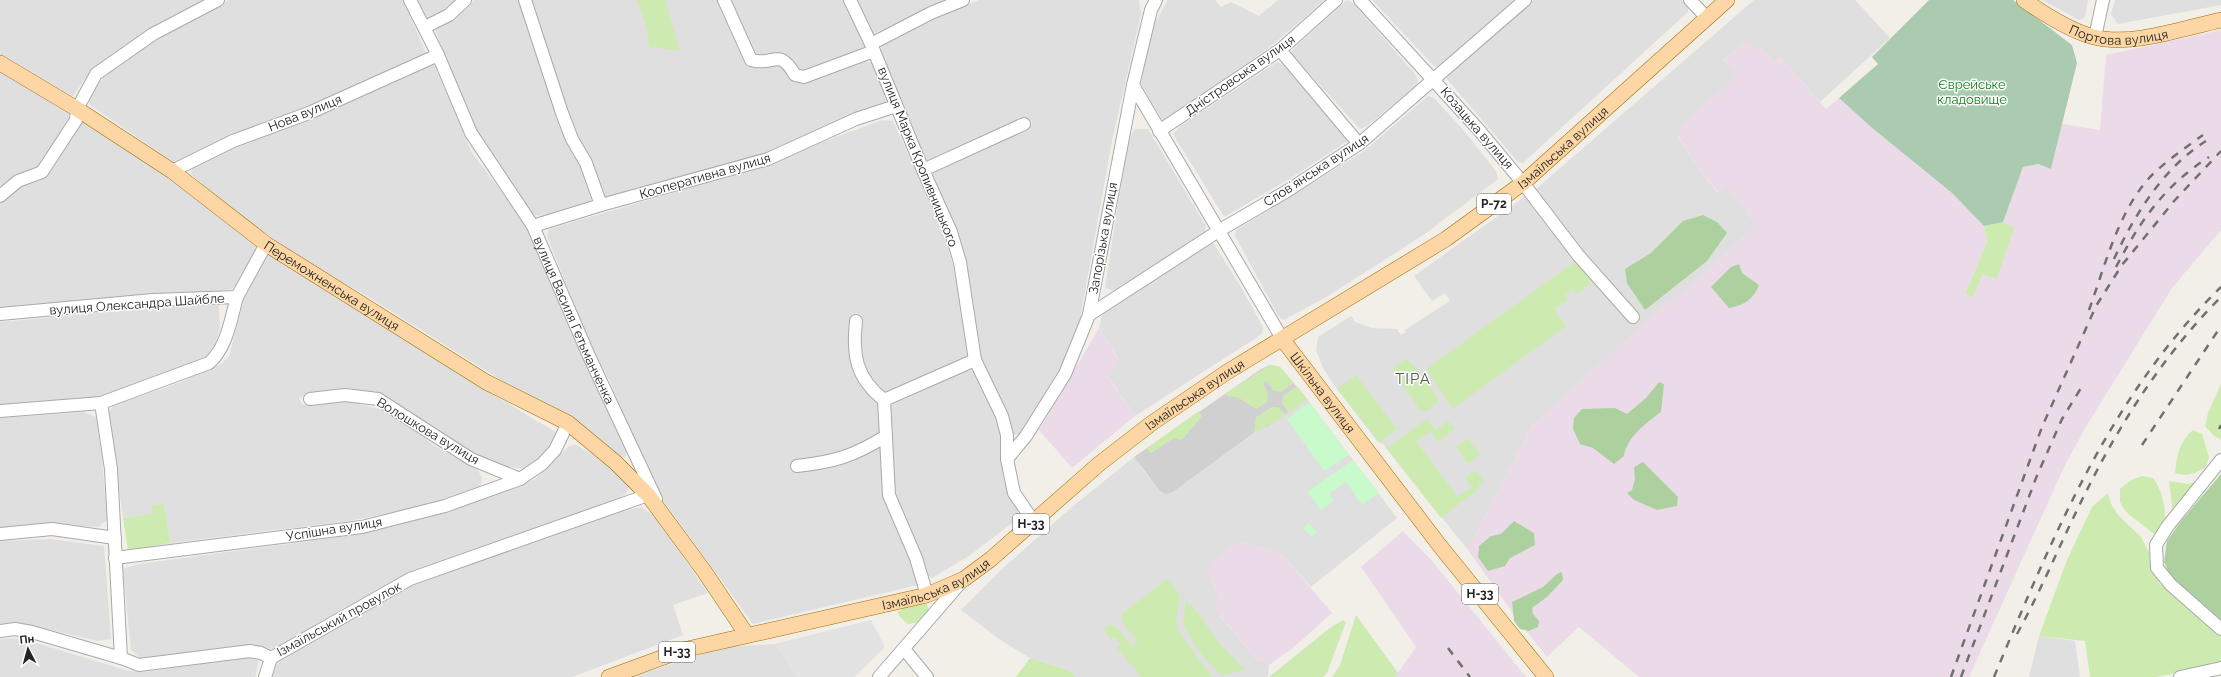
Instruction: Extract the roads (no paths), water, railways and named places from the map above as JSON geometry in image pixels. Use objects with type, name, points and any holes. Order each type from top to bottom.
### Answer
[{"type":"main road","name":"Ізмаїльська вулиця","points":[[609,677],[683,650],[927,595],[964,579],[991,559],[1099,464],[1152,423],[1227,372],[1283,340],[1446,240],[1523,183],[1727,0]]},
{"type":"main road","name":"Портова вулиця","points":[[2024,0],[2038,10],[2095,37],[2110,40],[2132,39],[2221,20]]},
{"type":"main road","name":"Переможненська вулиця","points":[[0,63],[77,109],[172,172],[266,244],[486,382],[568,423],[614,462],[648,495],[660,510]]},
{"type":"main road","name":"Шкільна вулиця","points":[[1283,340],[1436,540],[1546,677]]},
{"type":"main road","name":"вулиця Василя Гетьманченка","points":[[660,510],[733,612],[747,635]]},
{"type":"street","points":[[0,196],[18,182],[42,172],[76,120],[77,109],[96,74],[153,34],[218,0]]},
{"type":"street","name":"вулиця Василя Гетьманченка","points":[[410,0],[438,55],[471,133],[533,226],[589,356],[660,510]]},
{"type":"street","points":[[425,27],[450,16],[465,0]]},
{"type":"street","points":[[525,0],[562,114],[572,139],[586,164],[601,205]]},
{"type":"street","points":[[724,0],[751,60],[758,62],[778,59],[784,60],[788,62],[795,75],[804,77],[873,47],[931,13],[963,0]]},
{"type":"street","name":"вулиця Марка Кропивницького","points":[[850,0],[873,47],[896,106],[951,232],[960,262],[975,360],[1002,416],[1007,435],[1007,459],[1014,493],[1034,522]]},
{"type":"street","name":"Дністровська вулиця","points":[[1159,131],[1280,50],[1336,0]]},
{"type":"street","name":"Козацька вулиця","points":[[1360,0],[1434,79],[1523,183],[1578,255],[1633,317]]},
{"type":"street","name":"Словʼянська вулиця","points":[[1089,315],[1220,230],[1287,191],[1359,144],[1525,0]]},
{"type":"street","points":[[1690,0],[1707,18]]},
{"type":"street","points":[[2095,37],[2103,0]]},
{"type":"street","name":"Запорізька вулиця","points":[[1007,459],[1026,436],[1065,374],[1089,315],[1133,85],[1152,3]]},
{"type":"street","points":[[1280,50],[1359,144]]},
{"type":"street","name":"Нова вулиця","points":[[172,172],[233,141],[309,113],[438,55]]},
{"type":"street","name":"Шкільна вулиця","points":[[1133,85],[1159,131],[1220,230],[1283,340]]},
{"type":"street","name":"Кооперативна вулиця","points":[[533,226],[601,205],[768,159],[856,119],[896,106]]},
{"type":"street","points":[[923,170],[1024,124]]},
{"type":"street","name":"вулиця Олександра Шайбле","points":[[0,314],[153,300],[237,297],[266,244]]},
{"type":"street","points":[[0,411],[101,403],[209,363],[217,356],[228,331],[237,297]]},
{"type":"street","points":[[856,321],[855,356],[860,372],[874,392],[884,400],[889,496],[916,558],[927,595]]},
{"type":"street","points":[[884,400],[975,360]]},
{"type":"street","name":"Волошкова вулиця","points":[[310,399],[345,395],[378,399],[471,459],[520,479]]},
{"type":"street","points":[[101,403],[111,469],[121,658]]},
{"type":"street","name":"Успішна вулиця","points":[[115,558],[362,527],[445,506],[520,479],[542,464],[555,450],[568,423]]},
{"type":"street","points":[[797,466],[824,463],[852,455],[886,436]]},
{"type":"street","points":[[2221,460],[2167,527],[2156,545],[2157,568],[2171,585],[2221,630]]},
{"type":"street","name":"Ізмаїльський провулок","points":[[0,631],[15,629],[32,632],[121,658],[139,665],[250,651],[261,653],[271,658],[410,579],[648,495]]},
{"type":"street","points":[[0,534],[52,529],[115,538]]},
{"type":"street","points":[[879,677],[964,579]]},
{"type":"street","points":[[904,650],[927,677]]},
{"type":"street","points":[[265,677],[271,658]]},
{"type":"street","points":[[2180,677],[2221,668]]},
{"type":"railway","points":[[2089,310],[2107,258],[2129,206],[2150,177],[2203,135]]},
{"type":"railway","points":[[2114,259],[2131,225],[2152,193],[2177,164],[2206,141]]},
{"type":"railway","points":[[1951,677],[2042,427],[2096,306],[2122,265],[2175,200],[2221,151]]},
{"type":"railway","points":[[2116,267],[2134,234],[2166,192],[2193,168],[2209,157]]},
{"type":"railway","points":[[1994,677],[2038,572],[2062,521],[2088,470],[2116,421],[2147,374],[2182,329],[2221,287]]},
{"type":"railway","points":[[2017,634],[2081,501],[2118,432],[2149,384],[2166,361],[2183,339],[2221,297]]},
{"type":"railway","points":[[2142,445],[2221,326]]},
{"type":"railway","points":[[1961,677],[2036,478],[2062,419],[2081,388]]},
{"type":"railway","points":[[2219,429],[2221,425]]},
{"type":"railway","points":[[1448,648],[1470,677]]},
{"type":"district","name":"ТІРА","points":[[1413,379]]},
{"type":"park label","name":"Єврейське кладовище","points":[[1972,92]]}]
